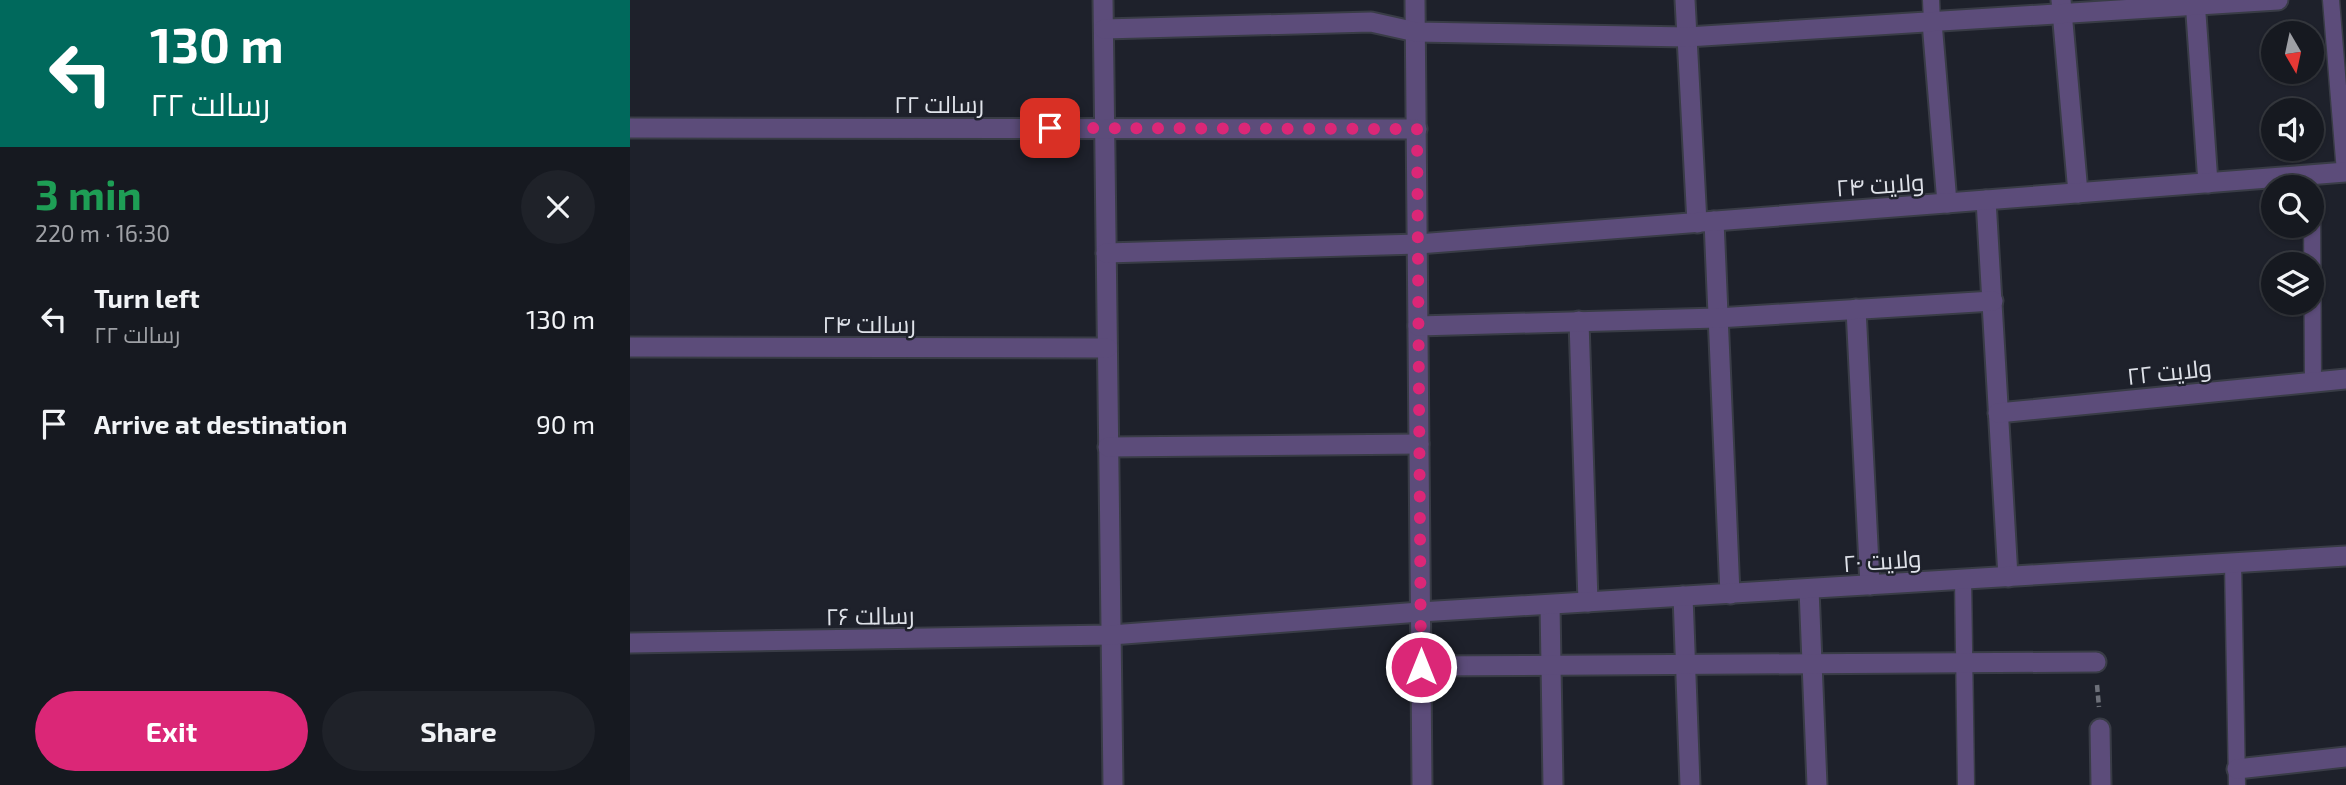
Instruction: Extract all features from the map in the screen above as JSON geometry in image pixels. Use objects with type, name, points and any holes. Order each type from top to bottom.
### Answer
[{"type":"street","points":[[1103,0],[1113,785]]},
{"type":"street","points":[[1415,0],[1422,785]]},
{"type":"street","points":[[1685,0],[1717,318],[1730,594]]},
{"type":"street","points":[[1104,29],[1371,22],[1416,32],[1687,37],[1932,22],[2061,7],[2278,0]]},
{"type":"street","points":[[2196,3],[2208,183]]},
{"type":"street","points":[[2061,7],[2078,193]]},
{"type":"street","points":[[1932,22],[1947,203]]},
{"type":"street","name":"رسالت ۲۲","points":[[630,128],[1417,129]]},
{"type":"street","name":"ولایت ۲۴","points":[[2324,178],[2346,172]]},
{"type":"street","name":"ولایت ۲۴","points":[[1106,253],[1418,244],[2208,183],[2261,182]]},
{"type":"street","points":[[1986,200],[2008,577]]},
{"type":"street","points":[[1418,326],[1717,318],[1993,301]]},
{"type":"street","points":[[1856,309],[1870,585]]},
{"type":"street","points":[[1579,321],[1588,602]]},
{"type":"street","name":"رسالت ۲۴","points":[[630,346],[1107,348]]},
{"type":"street","name":"ولایت ۲۲","points":[[1998,413],[2346,379]]},
{"type":"street","points":[[1108,447],[1419,444]]},
{"type":"street","name":"ولایت ۲۰","points":[[1420,612],[2346,556]]},
{"type":"street","points":[[1809,589],[1817,785]]},
{"type":"street","points":[[1683,596],[1690,785]]},
{"type":"street","points":[[1550,604],[1553,785]]},
{"type":"street","name":"رسالت ۲۶","points":[[630,643],[1111,635],[1420,612]]},
{"type":"street","points":[[1421,667],[2096,662]]},
{"type":"street","points":[[2100,729],[2101,785]]},
{"type":"street","points":[[2237,777],[2346,757]]},
{"type":"lane","points":[[1930,0],[1932,22]]},
{"type":"lane","points":[[2331,0],[2346,172]]},
{"type":"lane","points":[[2312,238],[2313,382]]},
{"type":"lane","points":[[2233,563],[2237,777]]},
{"type":"lane","points":[[1963,579],[1965,785]]},
{"type":"path","points":[[2096,662],[2100,729]]},
{"type":"route","points":[[1050,128],[1417,129],[1421,667]]}]
